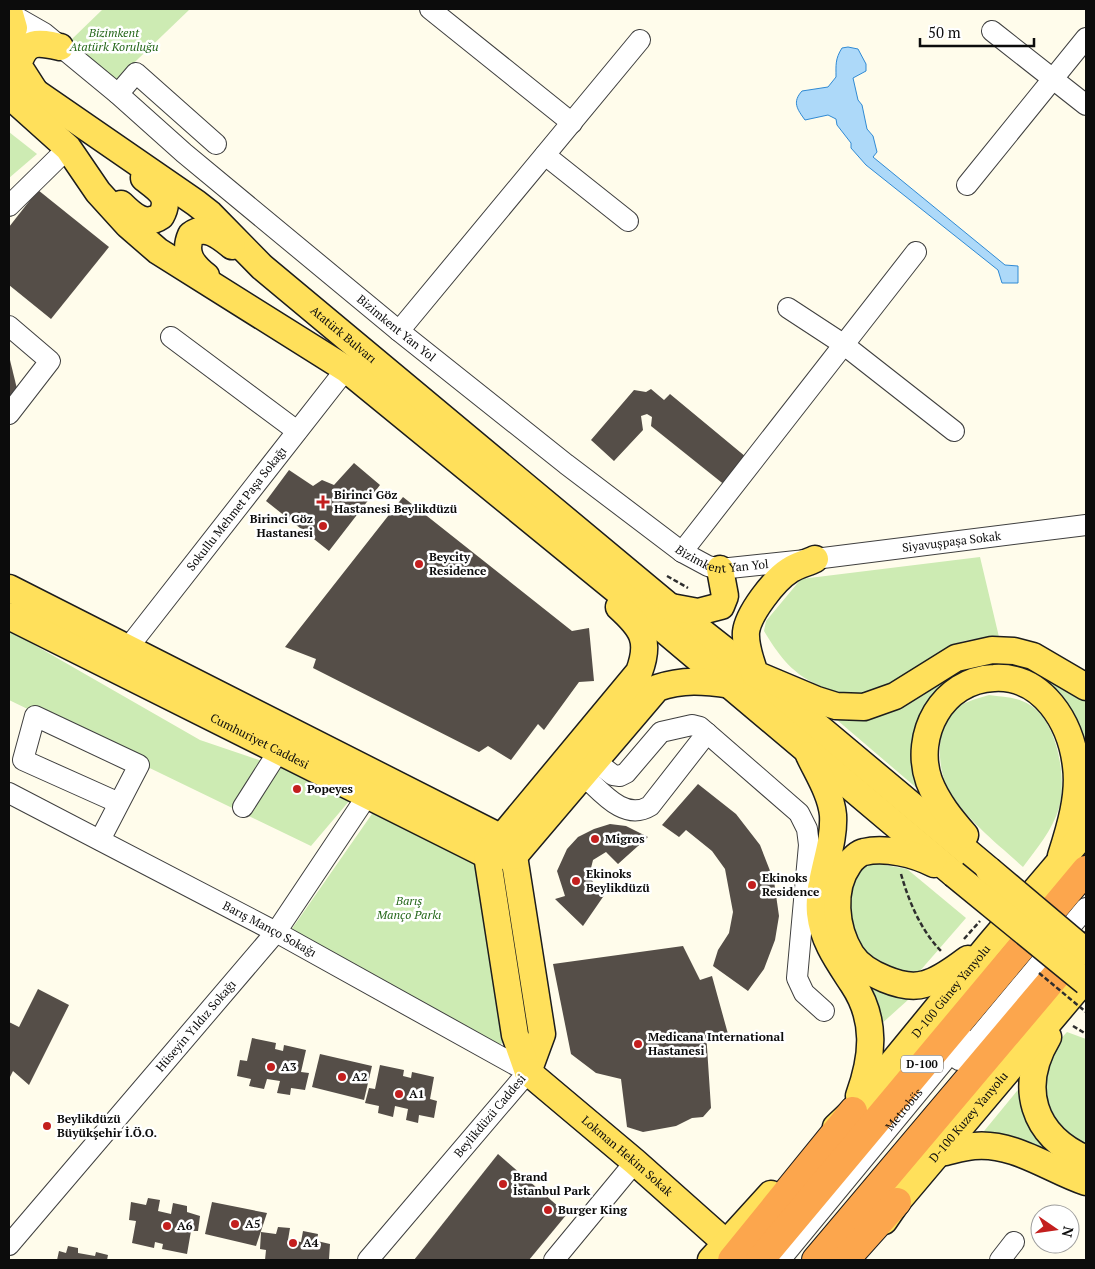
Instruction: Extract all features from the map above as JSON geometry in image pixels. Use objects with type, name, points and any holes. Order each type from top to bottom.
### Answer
[{"type":"highway","name":"D-100","points":[[760,1260],[1086,870]]},
{"type":"highway","points":[[816,1260],[1086,939]]},
{"type":"highway","points":[[723,1254],[853,1111]]},
{"type":"highway","points":[[845,1260],[897,1202]]},
{"type":"main road","points":[[38,95],[18,64],[22,54],[28,47],[38,42],[60,47]]},
{"type":"main road","name":"Atatürk Bulvarı","points":[[9,74],[38,95],[60,107],[110,145],[203,209],[262,267],[670,607],[755,674]]},
{"type":"main road","name":"Atatürk Bulvarı","points":[[9,94],[71,153],[98,192],[128,226],[158,251],[346,369],[547,532]]},
{"type":"main road","points":[[71,153],[98,178],[131,214],[140,219],[155,220],[164,210],[165,197],[161,191],[134,170],[110,145]]},
{"type":"main road","points":[[222,292],[190,260],[187,243],[191,235],[197,231],[214,233],[249,261],[262,267]]},
{"type":"main road","points":[[547,532],[954,874],[1086,980]]},
{"type":"main road","points":[[501,850],[628,688],[639,672],[644,654],[643,638],[637,623],[574,566],[547,532]]},
{"type":"main road","points":[[815,559],[790,570],[764,598],[748,622],[746,634],[747,649],[755,674],[1086,952]]},
{"type":"main road","points":[[670,607],[698,612],[721,606],[725,596],[720,569]]},
{"type":"main road","name":"Cumhuriyet Caddesi","points":[[9,588],[120,658],[278,752],[374,785]]},
{"type":"main road","name":"Cumhuriyet Caddesi","points":[[9,616],[120,658],[501,850]]},
{"type":"main road","points":[[755,674],[836,706],[864,707],[895,696],[956,658],[992,650],[1014,651],[1033,656],[1086,687]]},
{"type":"main road","points":[[989,870],[979,851],[948,815],[929,781],[925,759],[925,736],[941,706],[963,688],[992,678],[1018,681],[1037,690],[1055,708],[1068,733],[1076,766],[1076,787],[1068,834],[1058,865]]},
{"type":"main road","points":[[501,850],[589,768],[657,688],[676,682],[695,680],[731,685]]},
{"type":"main road","points":[[804,746],[829,799],[833,815],[820,890],[820,913],[823,932],[839,965],[863,1002],[870,1026],[869,1064],[853,1111]]},
{"type":"main road","name":"D-100 Güney Yanyolu","points":[[853,1111],[989,945],[1086,832]]},
{"type":"main road","name":"Beylikdüzü Caddesi","points":[[501,850],[542,1034],[528,1072]]},
{"type":"main road","points":[[954,874],[924,859],[888,851],[863,852],[851,860],[839,885],[838,912],[845,942],[852,956],[866,968],[894,983],[908,986],[924,985],[935,980],[989,945]]},
{"type":"main road","name":"D-100 Kuzey Yanyolu","points":[[856,1260],[897,1202],[940,1153],[1077,1010],[1086,980]]},
{"type":"main road","points":[[1077,1010],[1034,1067],[1032,1092],[1037,1112],[1046,1129],[1063,1146],[1086,1159]]},
{"type":"main road","name":"Lokman Hekim Sokak","points":[[528,1072],[635,1162],[723,1254]]},
{"type":"main road","points":[[940,1153],[974,1146],[988,1146],[1029,1157],[1086,1182]]},
{"type":"street","points":[[430,9],[572,123]]},
{"type":"street","name":"Bizimkent Yan Yol","points":[[9,22],[44,33],[118,94],[184,153],[399,331],[566,464],[682,552],[708,566],[720,569],[815,559]]},
{"type":"street","points":[[992,31],[1086,105]]},
{"type":"street","points":[[967,184],[1086,38]]},
{"type":"street","points":[[399,331],[640,40]]},
{"type":"street","points":[[118,94],[136,73],[216,144]]},
{"type":"street","points":[[9,206],[71,153]]},
{"type":"street","points":[[545,155],[628,221]]},
{"type":"street","points":[[682,552],[842,344],[916,252]]},
{"type":"street","points":[[788,308],[842,344],[954,431]]},
{"type":"street","points":[[9,326],[50,361],[9,414]]},
{"type":"street","points":[[171,338],[297,431]]},
{"type":"street","name":"Sokullu Mehmet Paşa Sokağı","points":[[120,658],[346,369]]},
{"type":"street","name":"Siyavuşpaşa Sokak","points":[[815,559],[1086,525]]},
{"type":"street","points":[[100,840],[139,765],[35,716],[23,760],[119,803]]},
{"type":"street","points":[[589,768],[620,776],[626,773],[661,732],[692,725],[700,727],[799,813],[803,820],[809,845],[797,978],[804,993],[824,1011]]},
{"type":"street","points":[[589,768],[621,808],[633,811],[650,806],[707,733]]},
{"type":"street","points":[[243,807],[278,752]]},
{"type":"street","name":"Hüseyin Yıldız Sokağı","points":[[9,1245],[276,932],[374,785]]},
{"type":"street","name":"Barış Manço Sokağı","points":[[9,793],[276,932],[528,1072]]},
{"type":"street","name":"Metrobüs","points":[[780,1260],[1086,890]]},
{"type":"street","name":"Metrobüs","points":[[792,1260],[1086,908]]},
{"type":"street","name":"Beylikdüzü Caddesi","points":[[368,1260],[528,1072]]},
{"type":"street","points":[[554,1260],[635,1162]]},
{"type":"street","points":[[1000,1260],[1014,1242]]},
{"type":"path","points":[[901,872],[910,904],[935,944],[949,958]]},
{"type":"path","points":[[1077,1010],[1070,1024],[1086,1034]]},
{"type":"green space","name":"Bizimkent Atatürk Koruluğu","points":[[103,9],[190,9],[113,83],[71,40]]},
{"type":"green space","points":[[9,132],[37,154],[9,178]]},
{"type":"green space","points":[[980,557],[999,637],[972,640],[952,645],[937,653],[896,682],[875,692],[866,695],[830,694],[831,690],[819,686],[792,668],[777,651],[764,631],[766,621],[801,579]]},
{"type":"green space","points":[[10,631],[200,740],[356,793],[311,846],[9,700]]},
{"type":"green space","points":[[981,657],[1022,662],[1086,696],[1086,748],[1071,709],[1057,691],[1034,677],[959,680],[919,790],[830,714]]},
{"type":"green space","points":[[989,695],[1025,702],[1040,713],[1054,737],[1061,767],[1061,796],[1056,816],[1039,846],[1023,867],[983,831],[956,801],[945,782],[940,762],[943,730],[951,713],[969,701]]},
{"type":"green space","name":"Barış Manço Parkı","points":[[381,801],[483,858],[507,1039],[497,1047],[289,933]]},
{"type":"green space","points":[[874,863],[907,869],[966,918],[919,972],[902,976],[869,959],[850,926],[848,885],[858,870]]},
{"type":"green space","points":[[851,966],[883,989],[909,999],[879,1026]]},
{"type":"green space","points":[[1067,1032],[1086,1039],[1086,1145],[1071,1135],[1059,1122],[1051,1108],[1046,1093],[1045,1078],[1048,1062],[1056,1046]]},
{"type":"green space","points":[[1022,1085],[1067,1159],[980,1136]]},
{"type":"water","points":[[842,48],[858,49],[866,64],[866,71],[853,78],[858,100],[862,105],[867,129],[873,136],[877,152],[873,157],[1005,265],[1018,266],[1018,283],[1002,283],[998,270],[866,165],[851,148],[851,143],[837,125],[836,119],[828,115],[805,120],[796,102],[799,95],[802,91],[828,87],[836,77],[838,55]]},
{"type":"building","points":[[38,190],[109,247],[51,319],[9,285],[9,227]]},
{"type":"building","points":[[9,356],[19,397],[9,408]]},
{"type":"building","points":[[651,389],[664,400],[670,394],[746,457],[726,486],[651,426],[652,417],[647,414],[641,416],[643,430],[614,461],[591,440],[634,390],[646,392]]},
{"type":"building","name":"Birinci Göz Hastanesi","points":[[354,463],[380,485],[329,551],[266,501],[289,470],[313,486],[322,480],[334,485]]},
{"type":"building","name":"Beycity Residence","points":[[403,497],[572,631],[589,628],[594,681],[579,682],[544,730],[538,724],[511,760],[488,746],[479,752],[313,668],[316,659],[285,647]]},
{"type":"building","name":"Ekinoks Residence","points":[[698,784],[736,814],[760,845],[774,881],[779,916],[775,940],[764,969],[748,991],[713,966],[718,950],[729,933],[733,912],[725,869],[712,851],[686,830],[679,837],[662,825]]},
{"type":"building","name":"Ekinoks Beylikdüzü","points":[[610,824],[626,826],[648,837],[618,864],[606,852],[593,860],[590,872],[595,890],[605,894],[583,926],[555,899],[565,896],[557,871],[567,849],[578,837]]},
{"type":"building","name":"Medicana International Hastanesi","points":[[683,946],[700,980],[712,976],[728,1034],[706,1032],[711,1108],[703,1117],[692,1118],[676,1126],[643,1132],[627,1127],[621,1079],[596,1073],[571,1054],[553,964]]},
{"type":"building","points":[[38,989],[69,1005],[29,1085],[13,1071],[9,1079],[9,1022],[19,1027]]},
{"type":"building","name":"A3","points":[[252,1038],[276,1043],[275,1049],[283,1051],[284,1045],[306,1050],[301,1072],[309,1073],[305,1090],[291,1088],[290,1095],[277,1093],[280,1081],[267,1079],[264,1089],[249,1086],[251,1079],[237,1076],[240,1060],[247,1061]]},
{"type":"building","name":"A2","points":[[320,1054],[372,1066],[364,1100],[312,1087]]},
{"type":"building","name":"A1","points":[[380,1065],[404,1070],[403,1076],[411,1078],[412,1072],[434,1077],[430,1099],[437,1101],[434,1118],[419,1115],[418,1123],[406,1120],[408,1109],[395,1106],[393,1117],[378,1113],[379,1106],[365,1103],[369,1088],[375,1089]]},
{"type":"building","name":"Brand İstanbul Park","points":[[498,1154],[567,1214],[529,1260],[414,1260]]},
{"type":"building","name":"A6","points":[[148,1198],[160,1200],[158,1211],[171,1214],[173,1203],[187,1206],[187,1212],[200,1216],[198,1231],[191,1231],[187,1254],[162,1249],[163,1244],[155,1242],[154,1248],[132,1243],[136,1221],[129,1220],[131,1202],[146,1205]]},
{"type":"building","name":"A5","points":[[212,1202],[267,1213],[256,1246],[205,1234]]},
{"type":"building","name":"A4","points":[[278,1227],[290,1228],[288,1240],[301,1242],[303,1231],[318,1234],[317,1241],[330,1244],[329,1259],[265,1260],[266,1250],[260,1249],[261,1232],[276,1234]]},
{"type":"building","points":[[68,1246],[78,1248],[78,1253],[95,1256],[96,1252],[108,1255],[107,1260],[57,1260],[59,1251],[66,1253]]},
{"type":"place","name":"Birinci Göz Hastanesi Beylikdüzü","points":[[323,502]]},
{"type":"place","name":"Birinci Göz Hastanesi","points":[[323,526]]},
{"type":"place","name":"Beycity Residence","points":[[419,564]]},
{"type":"place","name":"Popeyes","points":[[297,789]]},
{"type":"place","name":"Migros","points":[[595,839]]},
{"type":"place","name":"Ekinoks Beylikdüzü","points":[[576,881]]},
{"type":"place","name":"Ekinoks Residence","points":[[752,885]]},
{"type":"place","name":"Medicana International Hastanesi","points":[[638,1044]]},
{"type":"place","name":"A3","points":[[271,1067]]},
{"type":"place","name":"A2","points":[[342,1077]]},
{"type":"place","name":"A1","points":[[399,1094]]},
{"type":"place","name":"Beylikdüzü Büyükşehir İ.Ö.O.","points":[[47,1126]]},
{"type":"place","name":"Brand İstanbul Park","points":[[503,1184]]},
{"type":"place","name":"Burger King","points":[[548,1210]]},
{"type":"place","name":"A5","points":[[235,1224]]},
{"type":"place","name":"A6","points":[[167,1226]]},
{"type":"place","name":"A4","points":[[293,1243]]}]
